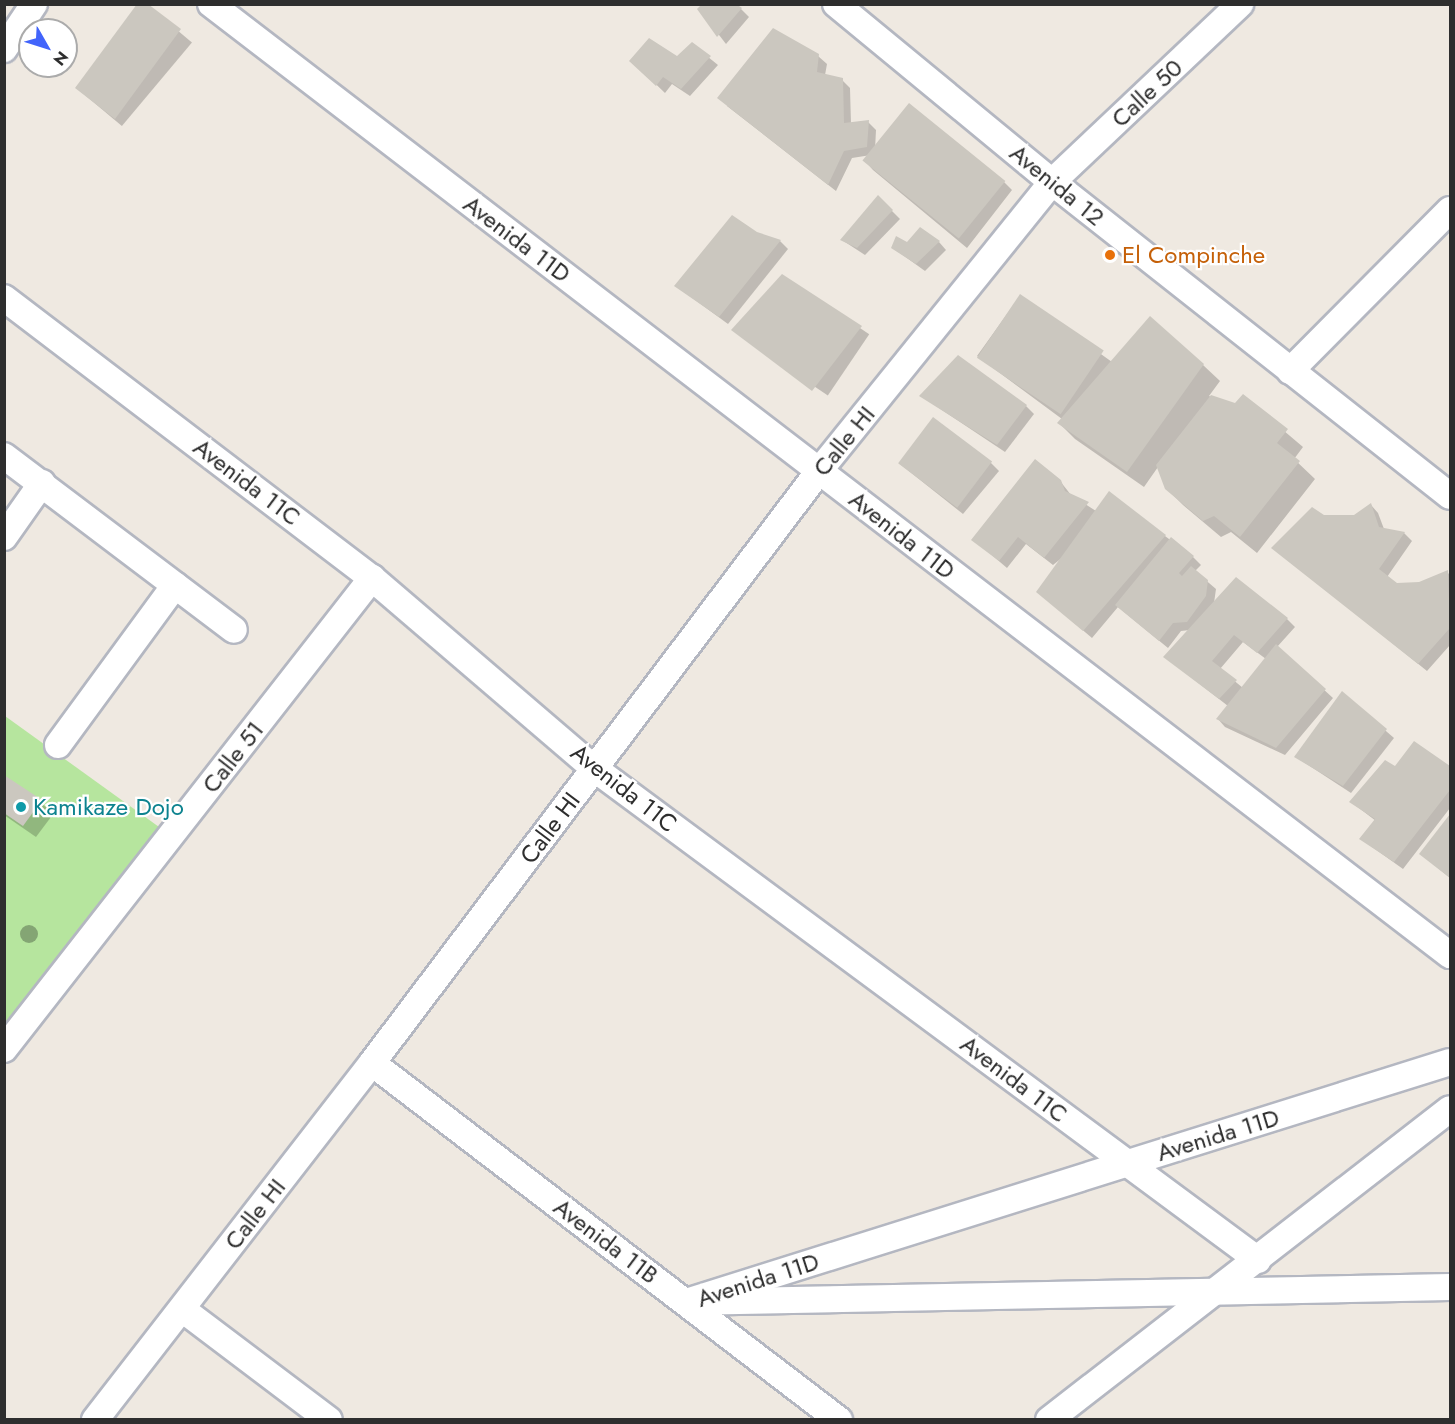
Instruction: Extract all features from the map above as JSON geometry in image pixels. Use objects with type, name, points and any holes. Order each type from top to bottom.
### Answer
[{"type":"street","points":[[4,49],[34,4]]},
{"type":"street","name":"Avenida 11D","points":[[211,4],[1450,955]]},
{"type":"street","name":"Avenida 12","points":[[836,4],[1052,182],[1450,496]]},
{"type":"street","name":"Calle 50","points":[[1052,182],[1240,4]]},
{"type":"street","name":"Calle HI","points":[[95,1419],[372,1063],[819,471],[1052,182]]},
{"type":"street","points":[[1290,371],[1450,210]]},
{"type":"street","name":"Avenida 11C","points":[[4,298],[372,578],[595,769],[1258,1260]]},
{"type":"street","points":[[4,456],[234,630]]},
{"type":"street","points":[[4,537],[42,483]]},
{"type":"street","name":"Calle 51","points":[[4,1049],[372,578]]},
{"type":"street","points":[[58,745],[175,585]]},
{"type":"street","name":"Avenida 11D","points":[[686,1302],[1450,1062]]},
{"type":"street","name":"Avenida 11B","points":[[372,1063],[839,1419]]},
{"type":"street","points":[[1049,1419],[1258,1260],[1450,1108]]},
{"type":"street","name":"Avenida 11D","points":[[686,1302],[1450,1287]]},
{"type":"street","points":[[182,1309],[329,1419]]},
{"type":"green space","points":[[4,716],[166,832],[5,1039]]},
{"type":"building","points":[[137,4],[148,4],[181,29],[115,119],[75,88]]},
{"type":"building","points":[[702,4],[736,4],[742,8],[717,37],[697,9]]},
{"type":"building","points":[[773,28],[819,54],[817,72],[843,78],[844,123],[869,120],[867,147],[844,151],[828,185],[717,98]]},
{"type":"building","points":[[649,38],[677,56],[692,42],[711,56],[681,89],[663,77],[656,86],[629,61]]},
{"type":"building","points":[[909,103],[1005,181],[959,239],[862,161]]},
{"type":"building","points":[[878,195],[893,210],[857,248],[840,240]]},
{"type":"building","points":[[732,215],[757,232],[781,240],[719,317],[674,286]]},
{"type":"building","points":[[920,227],[940,241],[916,264],[891,248],[896,236],[907,242]]},
{"type":"building","points":[[782,274],[862,326],[812,391],[731,330]]},
{"type":"building","points":[[1020,294],[1104,350],[1061,414],[977,358]]},
{"type":"building","points":[[1150,316],[1204,364],[1127,472],[1057,423]]},
{"type":"building","points":[[958,355],[1027,405],[997,445],[919,396]]},
{"type":"building","points":[[1243,394],[1288,429],[1277,443],[1300,461],[1240,537],[1214,516],[1203,521],[1165,489],[1156,465],[1211,395],[1235,403]]},
{"type":"building","points":[[933,417],[992,462],[957,508],[898,463]]},
{"type":"building","points":[[1035,459],[1061,480],[1065,491],[1089,502],[1044,558],[1018,537],[999,561],[971,540]]},
{"type":"building","points":[[1109,491],[1166,535],[1083,631],[1036,592]]},
{"type":"building","points":[[1371,503],[1379,527],[1405,532],[1379,569],[1397,583],[1419,582],[1448,570],[1450,628],[1418,664],[1271,548],[1312,507],[1324,515],[1354,515]]},
{"type":"building","points":[[1171,537],[1194,556],[1179,573],[1182,576],[1191,566],[1208,580],[1206,596],[1187,622],[1173,623],[1159,641],[1115,605]]},
{"type":"building","points":[[1236,577],[1288,618],[1257,653],[1234,635],[1212,661],[1237,680],[1219,699],[1163,657]]},
{"type":"building","points":[[1276,644],[1326,689],[1276,748],[1216,719]]},
{"type":"building","points":[[1342,691],[1387,729],[1343,786],[1294,757]]},
{"type":"building","points":[[1414,741],[1450,766],[1450,790],[1394,862],[1359,839],[1375,819],[1349,802],[1385,760],[1395,766]]},
{"type":"building","name":"Kamikaze Dojo","points":[[4,775],[42,800],[23,826],[4,813]]},
{"type":"building","points":[[1450,814],[1450,878],[1419,854]]},
{"type":"place","name":"El Compinche","points":[[1110,255]]},
{"type":"place","name":"Kamikaze Dojo","points":[[21,807]]}]
